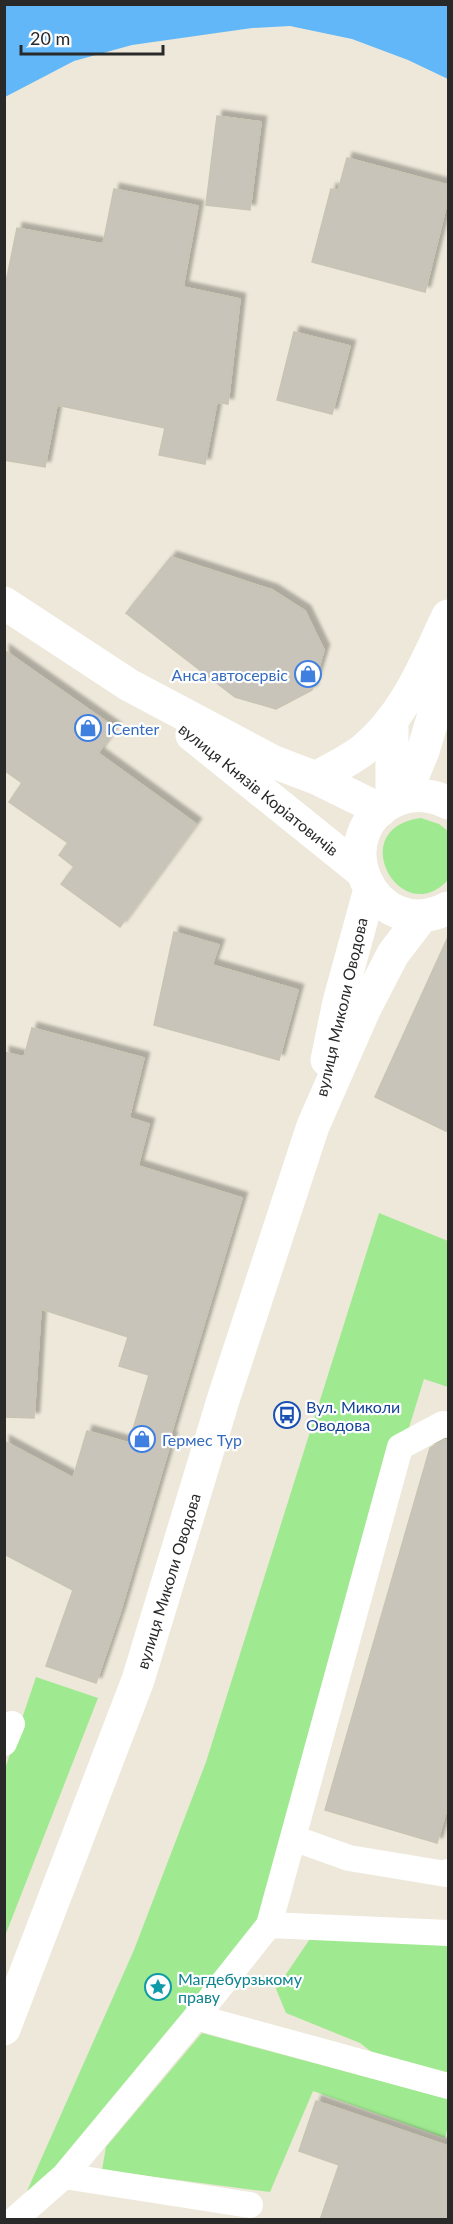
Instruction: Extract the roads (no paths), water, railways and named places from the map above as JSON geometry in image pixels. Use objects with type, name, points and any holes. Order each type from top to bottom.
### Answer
[{"type":"main road","name":"вулиця Князів Коріатовичів","points":[[4,603],[129,685],[274,762],[392,803]]},
{"type":"main road","points":[[316,778],[362,751],[392,721],[411,694],[448,615]]},
{"type":"main road","points":[[392,803],[423,751],[448,668]]},
{"type":"main road","name":"вулиця Князів Коріатовичів","points":[[129,685],[366,880],[378,899],[398,912],[439,915]]},
{"type":"main road","points":[[392,721],[392,803]]},
{"type":"main road","points":[[392,803],[419,796],[433,797],[448,803]]},
{"type":"main road","name":"вулиця Миколи Оводова","points":[[313,1126],[366,880],[361,844],[368,826],[392,803]]},
{"type":"main road","name":"вулиця Миколи Оводова","points":[[4,2029],[138,1680],[224,1397],[313,1126],[364,1010],[393,954],[439,915]]},
{"type":"lane","points":[[14,2220],[64,2176],[196,2017],[268,1925],[400,1447],[443,1424],[448,1425]]},
{"type":"lane","points":[[293,1838],[349,1858],[446,1874],[448,1872]]},
{"type":"lane","points":[[268,1925],[448,1933]]},
{"type":"lane","points":[[196,2017],[448,2086]]},
{"type":"lane","points":[[64,2176],[250,2205]]},
{"type":"water","points":[[5,4],[448,5],[448,79],[408,60],[352,39],[290,26],[252,28],[132,45],[74,61],[5,97]]},
{"type":"place","name":"Анса автосервіс","points":[[308,674]]},
{"type":"place","name":"ICenter","points":[[88,728]]},
{"type":"place","name":"Вул. Миколи Оводова","points":[[287,1415]]},
{"type":"place","name":"Гермес Тур","points":[[142,1439]]},
{"type":"place","name":"Магдебурзькому праву","points":[[158,1987]]}]
